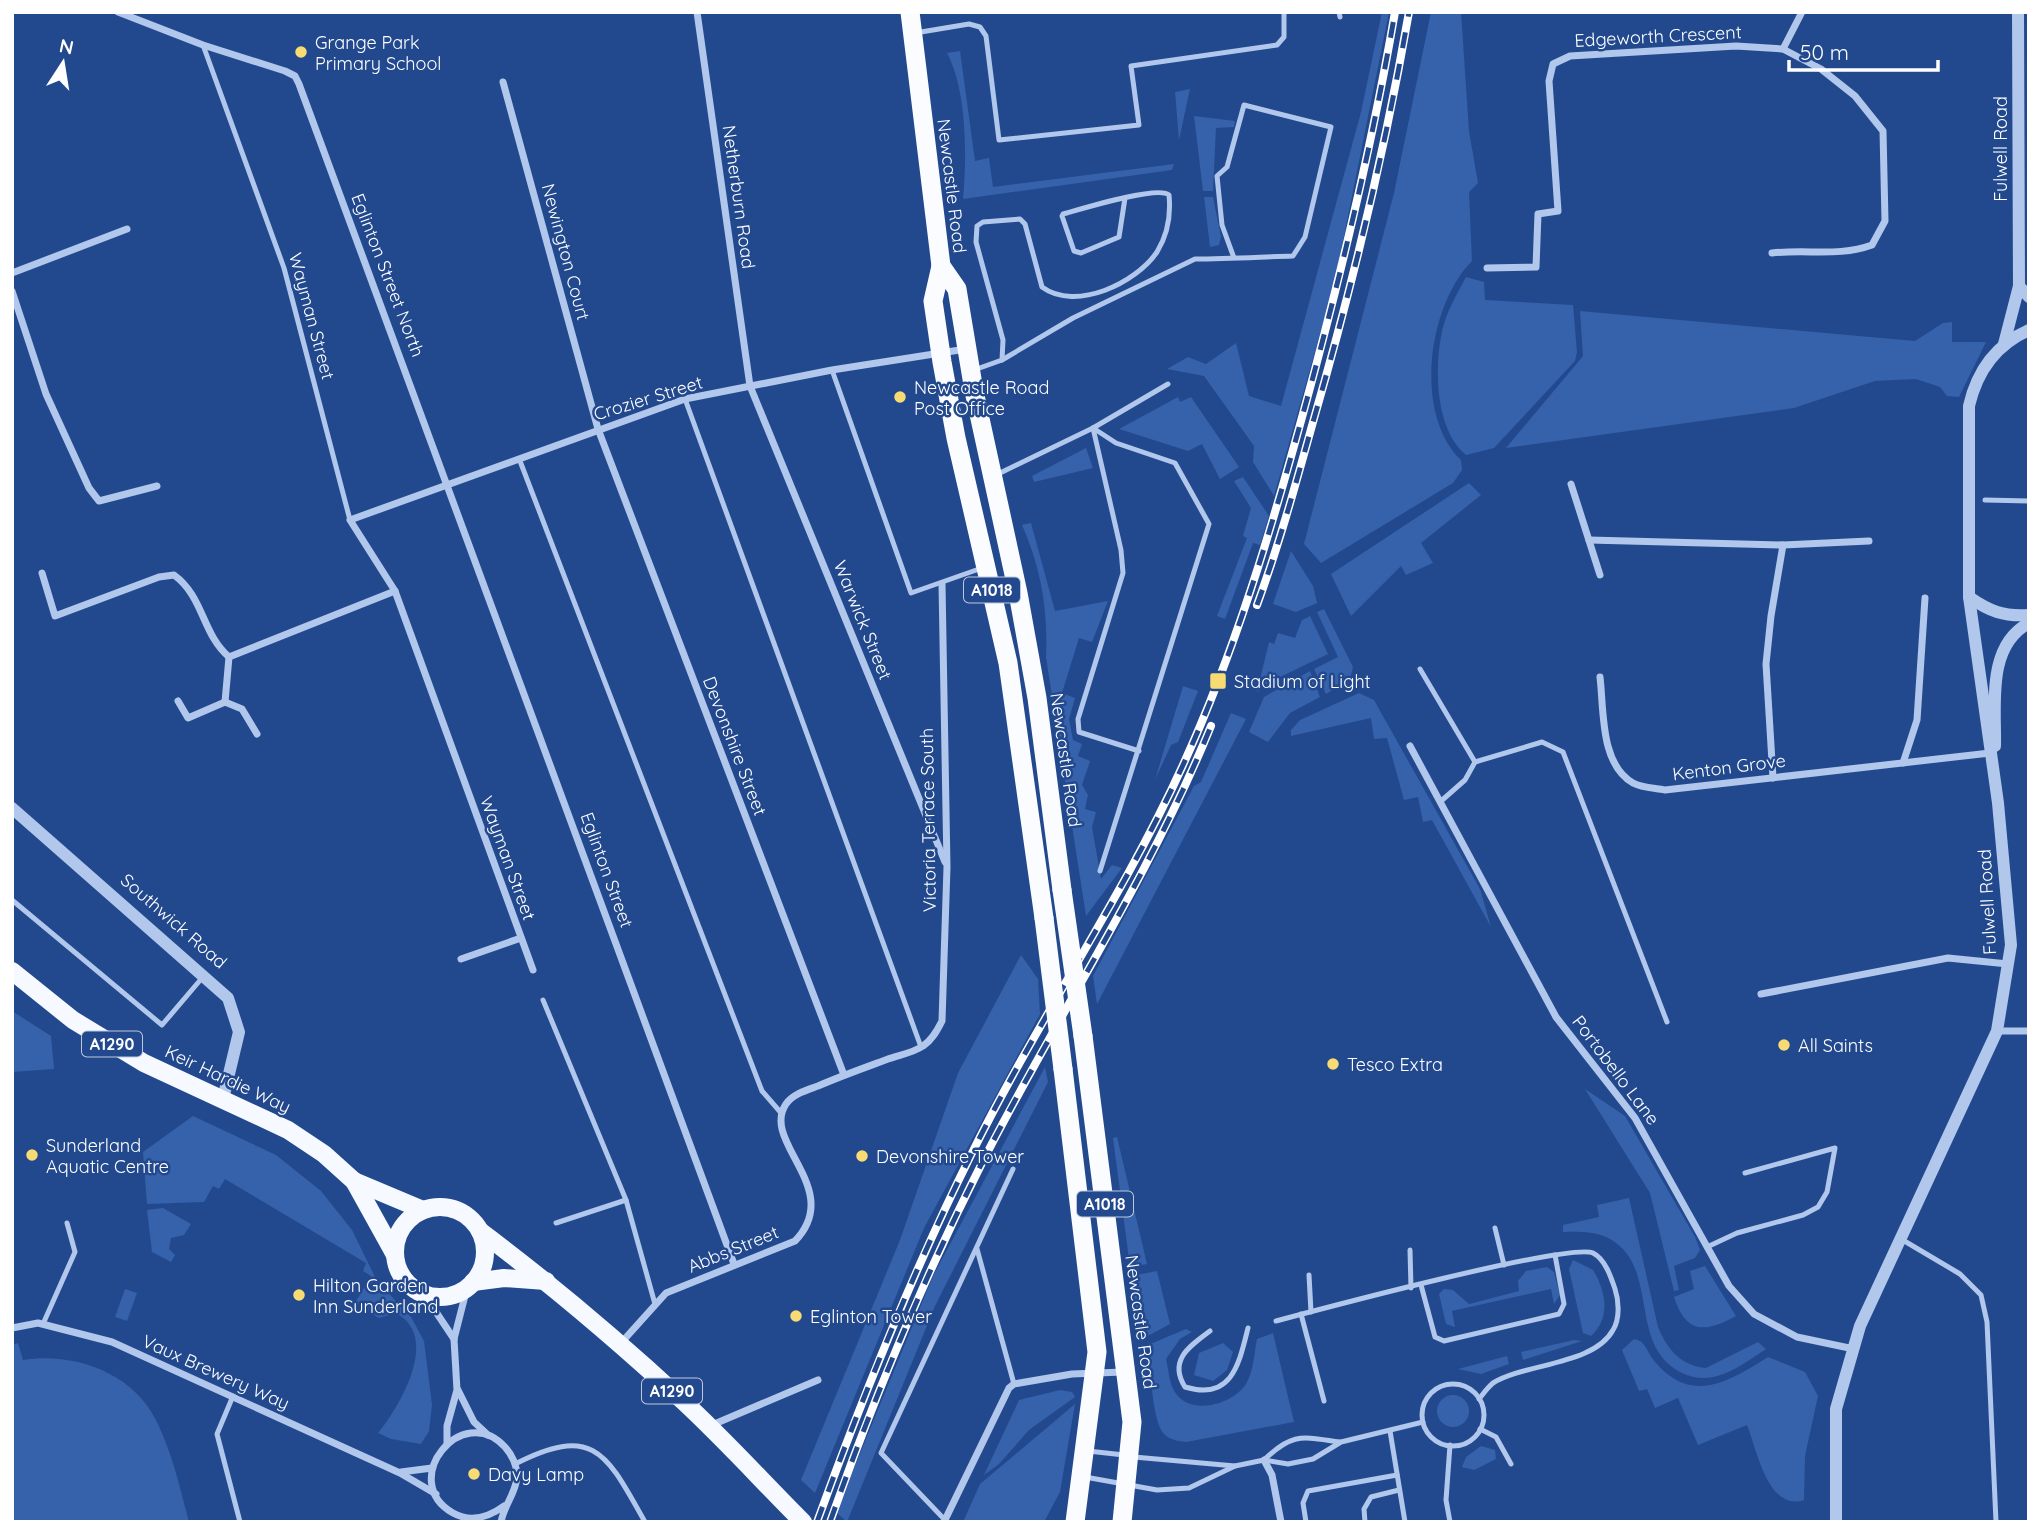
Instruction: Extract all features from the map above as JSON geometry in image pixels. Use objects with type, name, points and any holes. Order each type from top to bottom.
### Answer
[{"type":"highway","name":"Newcastle Road","points":[[909,12],[941,266],[957,289],[1037,698],[1127,1371],[1132,1422],[1131,1456],[1122,1522]]},
{"type":"highway","name":"A1018","points":[[941,266],[933,301],[940,354],[1008,663],[1092,1289],[1096,1373],[1075,1522]]},
{"type":"main road","name":"Keir Hardie Way","points":[[12,971],[73,1020],[144,1063],[288,1130],[354,1181]]},
{"type":"main road","name":"A1290","points":[[354,1181],[422,1210]]},
{"type":"main road","name":"A1290","points":[[354,1181],[395,1255]]},
{"type":"main road","points":[[470,1285],[484,1257],[480,1231],[460,1212],[435,1207],[422,1210],[401,1228],[395,1255],[405,1280],[424,1294],[446,1296],[470,1285],[504,1278],[546,1281]]},
{"type":"main road","name":"A1290","points":[[480,1231],[546,1281],[621,1344],[710,1427],[797,1516]]},
{"type":"street","points":[[118,12],[202,45]]},
{"type":"street","name":"Netherburn Road","points":[[697,12],[750,386]]},
{"type":"street","points":[[1772,253],[1798,250],[1849,253],[1872,245],[1885,221],[1883,131],[1856,96],[1821,69],[1783,49],[1802,12]]},
{"type":"street","name":"Fulwell Road","points":[[2004,344],[2019,286],[2018,12]]},
{"type":"street","name":"Eglinton Street North","points":[[202,45],[295,76],[450,487]]},
{"type":"street","name":"Edgeworth Crescent","points":[[1487,268],[1536,267],[1538,214],[1558,211],[1549,81],[1553,64],[1570,56],[1598,54],[1736,46],[1783,49]]},
{"type":"street","name":"Newington Court","points":[[503,82],[598,429]]},
{"type":"street","points":[[12,273],[127,229]]},
{"type":"street","points":[[2019,286],[2029,297]]},
{"type":"street","points":[[12,291],[46,394],[89,488],[99,501],[157,486]]},
{"type":"street","name":"Fulwell Road","points":[[1836,1522],[1836,1409],[1860,1326],[1997,1031],[2008,964],[2011,945],[1990,753],[1969,597],[1969,406],[1975,380],[2004,344],[2029,330]]},
{"type":"street","name":"Crozier Street","points":[[350,520],[450,487],[598,429],[685,399],[832,370],[967,349]]},
{"type":"street","name":"Warwick Street","points":[[750,386],[947,867]]},
{"type":"street","name":"Devonshire Street","points":[[598,429],[844,1075]]},
{"type":"street","points":[[1571,484],[1600,575]]},
{"type":"street","name":"Eglinton Street","points":[[450,487],[734,1264]]},
{"type":"street","name":"Wayman Street","points":[[350,520],[395,591],[533,970]]},
{"type":"street","points":[[1589,540],[1783,545],[1869,541]]},
{"type":"street","points":[[1773,778],[1766,664],[1770,616],[1783,545]]},
{"type":"street","points":[[42,573],[55,616],[159,577],[174,575],[190,587],[217,647],[229,657]]},
{"type":"street","name":"Victoria Terrace South","points":[[921,1047],[935,1034],[942,1021],[947,867],[942,584]]},
{"type":"street","points":[[229,657],[395,591]]},
{"type":"street","points":[[1969,597],[1986,609],[2008,617],[2029,615]]},
{"type":"street","points":[[1903,762],[1917,720],[1925,598]]},
{"type":"street","points":[[1990,753],[1995,747],[1998,666],[2004,643],[2017,629],[2029,624]]},
{"type":"street","points":[[225,702],[229,657]]},
{"type":"street","name":"Kenton Grove","points":[[1600,677],[1608,746],[1618,772],[1635,785],[1665,790],[1990,753]]},
{"type":"street","points":[[178,701],[188,718],[225,702],[242,709],[257,734]]},
{"type":"street","name":"Portobello Lane","points":[[1410,746],[1556,1017],[1635,1118],[1729,1286],[1754,1314],[1797,1337],[1854,1349]]},
{"type":"street","name":"Southwick Road","points":[[12,808],[228,998],[239,1032],[223,1099]]},
{"type":"street","name":"Wayman Street","points":[[461,959],[521,938]]},
{"type":"street","points":[[1761,993],[1948,958],[2008,964]]},
{"type":"street","points":[[1997,1031],[2029,1031]]},
{"type":"street","points":[[782,1114],[787,1103],[797,1095],[921,1047]]},
{"type":"street","name":"Abbs Street","points":[[621,1344],[666,1293],[795,1241],[807,1229],[813,1211],[811,1196],[782,1128],[782,1114]]},
{"type":"street","points":[[447,1443],[447,1426],[457,1390],[454,1339],[470,1285]]},
{"type":"street","points":[[424,1294],[454,1339]]},
{"type":"street","name":"Vaux Brewery Way","points":[[12,1328],[43,1324],[112,1342],[400,1473],[436,1494]]},
{"type":"street","points":[[945,1521],[1005,1394],[1014,1384],[1127,1371]]},
{"type":"street","points":[[710,1427],[818,1380]]},
{"type":"street","points":[[457,1390],[474,1422],[500,1442],[515,1464],[515,1486],[504,1506],[501,1522]]},
{"type":"street","points":[[489,1436],[474,1433],[447,1443],[432,1468],[436,1494],[454,1514],[468,1520],[480,1518],[504,1506]]},
{"type":"street","points":[[1264,1460],[1272,1475],[1281,1522]]},
{"type":"street","points":[[400,1473],[432,1468]]},
{"type":"lane","points":[[912,33],[969,24],[980,27],[986,37],[999,141],[1139,125],[1131,66],[1277,45],[1284,37],[1284,12]]},
{"type":"lane","name":"Wayman Street","points":[[202,45],[284,268],[350,520]]},
{"type":"lane","points":[[945,379],[1002,359],[1073,318],[1195,259],[1234,258],[1293,256],[1305,237],[1331,127],[1244,105],[1227,167],[1217,176],[1222,225],[1234,258]]},
{"type":"lane","points":[[1002,359],[1003,340],[976,242],[977,226],[1013,219],[1024,221],[1042,288],[1052,292],[1086,295],[1136,273],[1155,254],[1164,239],[1170,208],[1166,192],[1125,198],[1063,214],[1074,251],[1081,253],[1115,241],[1120,233],[1125,198]]},
{"type":"lane","points":[[832,370],[911,593],[987,566]]},
{"type":"lane","points":[[967,484],[992,476],[1093,428],[1168,384]]},
{"type":"lane","points":[[685,399],[921,1047]]},
{"type":"lane","points":[[1093,428],[1116,443],[1175,463],[1209,524],[1100,872]]},
{"type":"lane","points":[[1093,428],[1121,550],[1123,573],[1078,719],[1079,732],[1139,751]]},
{"type":"lane","points":[[520,460],[762,1091],[782,1114]]},
{"type":"lane","points":[[1985,500],[2029,501]]},
{"type":"lane","points":[[1420,669],[1475,762]]},
{"type":"lane","points":[[1440,802],[1465,780],[1475,762],[1542,742],[1563,751],[1667,1022]]},
{"type":"lane","points":[[12,900],[162,1025],[204,976]]},
{"type":"lane","points":[[543,1000],[626,1200],[655,1304]]},
{"type":"lane","points":[[1707,1247],[1737,1233],[1803,1215],[1818,1207],[1827,1192],[1835,1148],[1745,1173]]},
{"type":"lane","points":[[945,1521],[881,1453],[1013,1169]]},
{"type":"lane","points":[[556,1223],[626,1200]]},
{"type":"lane","points":[[43,1324],[75,1252],[67,1223]]},
{"type":"lane","points":[[1495,1228],[1504,1265]]},
{"type":"lane","points":[[1901,1239],[1960,1274],[1980,1295],[1987,1322],[1996,1522]]},
{"type":"lane","points":[[976,1248],[1014,1384]]},
{"type":"lane","points":[[1410,1250],[1410,1288]]},
{"type":"lane","points":[[1276,1321],[1504,1265],[1580,1250],[1592,1253],[1600,1259],[1616,1292],[1618,1311],[1614,1330],[1590,1351],[1493,1384],[1479,1399]]},
{"type":"lane","points":[[1422,1285],[1435,1337],[1444,1341],[1559,1314],[1564,1304],[1555,1255]]},
{"type":"lane","points":[[1309,1275],[1311,1312]]},
{"type":"lane","points":[[1301,1314],[1324,1401]]},
{"type":"lane","points":[[1210,1331],[1182,1354],[1178,1367],[1179,1377],[1185,1387],[1210,1391],[1232,1377],[1248,1328]]},
{"type":"lane","points":[[1444,1386],[1465,1387],[1479,1399],[1483,1410],[1480,1429],[1466,1443],[1450,1446],[1430,1436],[1423,1422],[1423,1407],[1428,1398],[1444,1386]]},
{"type":"lane","points":[[233,1396],[217,1434],[240,1522]]},
{"type":"lane","points":[[1082,1477],[1157,1490],[1189,1488],[1235,1466],[1264,1460],[1289,1464],[1313,1459],[1341,1442],[1423,1422]]},
{"type":"lane","points":[[1480,1429],[1496,1437],[1511,1464]]},
{"type":"lane","points":[[1390,1431],[1405,1522]]},
{"type":"lane","points":[[1264,1460],[1283,1441],[1305,1437],[1341,1442]]},
{"type":"lane","points":[[515,1464],[566,1444],[584,1445],[601,1454],[621,1480],[645,1522]]},
{"type":"lane","points":[[1450,1446],[1446,1500],[1450,1522]]},
{"type":"lane","points":[[1086,1451],[1235,1466]]},
{"type":"lane","points":[[1306,1522],[1303,1503],[1308,1491],[1397,1475]]},
{"type":"lane","points":[[1365,1522],[1364,1509],[1371,1497],[1399,1490]]},
{"type":"shaded area","points":[[1382,12],[1389,12],[1335,281],[1274,496],[1253,462],[1254,446],[1204,376],[1167,369],[1188,357],[1206,364],[1236,343],[1249,396],[1281,406],[1361,112]]},
{"type":"shaded area","points":[[1431,12],[1461,12],[1469,131],[1478,183],[1469,192],[1472,261],[1457,280],[1445,304],[1432,360],[1436,416],[1446,440],[1461,460],[1462,470],[1453,483],[1321,563],[1304,544],[1394,193]]},
{"type":"shaded area","points":[[960,51],[975,161],[989,158],[993,187],[1174,164],[1172,170],[963,199],[965,143],[962,104],[954,68],[947,53]]},
{"type":"shaded area","points":[[1190,89],[1179,140],[1175,92]]},
{"type":"shaded area","points":[[1194,116],[1235,121],[1234,127],[1216,128],[1213,191],[1203,191]]},
{"type":"shaded area","points":[[1204,197],[1213,197],[1221,237],[1219,245],[1210,247]]},
{"type":"shaded area","points":[[1466,277],[1484,282],[1485,300],[1573,305],[1577,352],[1575,361],[1494,448],[1466,455],[1455,444],[1442,413],[1438,359],[1443,327]]},
{"type":"shaded area","points":[[1580,311],[1915,341],[1943,323],[1952,322],[1952,342],[1986,342],[1959,397],[1947,396],[1940,387],[1916,379],[1875,381],[1794,408],[1506,448],[1583,356]]},
{"type":"shaded area","points":[[1178,397],[1180,402],[1191,397],[1239,467],[1220,479],[1202,444],[1188,451],[1119,429]]},
{"type":"shaded area","points":[[1086,448],[1093,468],[1034,482],[1032,476]]},
{"type":"shaded area","points":[[1243,477],[1269,516],[1260,545],[1253,543],[1225,619],[1217,616],[1247,538],[1243,536],[1251,508],[1234,481]]},
{"type":"shaded area","points":[[1469,483],[1481,495],[1421,543],[1433,563],[1406,575],[1401,566],[1351,616],[1331,574]]},
{"type":"shaded area","points":[[1031,523],[1055,611],[1108,601],[1092,642],[1079,638],[1062,693],[1075,698],[1069,719],[1073,740],[1082,744],[1078,756],[1090,761],[1082,785],[1088,795],[1085,809],[1096,812],[1092,827],[1101,879],[1112,865],[1122,868],[1086,916],[1046,657],[1042,589],[1022,525]]},
{"type":"shaded area","points":[[1291,551],[1313,586],[1317,603],[1296,612],[1273,604]]},
{"type":"shaded area","points":[[1324,609],[1353,667],[1350,679],[1326,694],[1314,669],[1338,657],[1317,612]]},
{"type":"shaded area","points":[[1310,616],[1328,654],[1278,678],[1257,692],[1269,642],[1274,644],[1278,633],[1295,638],[1302,620]]},
{"type":"shaded area","points":[[1310,671],[1320,697],[1290,713],[1268,742],[1249,732],[1264,697]]},
{"type":"shaded area","points":[[1183,686],[1198,691],[1178,742],[1171,745],[1155,780]]},
{"type":"shaded area","points":[[1359,693],[1374,700],[1480,889],[1491,927],[1432,820],[1423,822],[1418,797],[1404,800],[1387,738],[1374,739],[1371,718],[1291,736],[1291,730],[1300,720]]},
{"type":"shaded area","points":[[1231,713],[1246,719],[1097,1004],[1093,976],[1194,786],[1201,782]]},
{"type":"shaded area","points":[[1021,955],[1038,979],[1040,1014],[924,1228],[815,1493],[801,1480],[900,1240],[958,1073]]},
{"type":"shaded area","points":[[12,1011],[51,1036],[54,1069],[12,1072]]},
{"type":"shaded area","points":[[1045,1067],[1048,1082],[935,1306],[847,1522],[836,1512],[933,1276]]},
{"type":"shaded area","points":[[1585,1089],[1625,1116],[1695,1237],[1700,1250],[1695,1258],[1674,1266],[1679,1290],[1674,1291],[1650,1193]]},
{"type":"shaded area","points":[[193,1116],[276,1155],[321,1191],[352,1230],[377,1281],[411,1317],[424,1341],[432,1405],[429,1431],[421,1444],[391,1439],[378,1433],[396,1406],[412,1372],[416,1354],[415,1338],[409,1324],[396,1313],[379,1318],[355,1303],[371,1276],[363,1271],[366,1263],[225,1179],[219,1189],[213,1186],[204,1202],[147,1204],[143,1152]]},
{"type":"shaded area","points":[[1117,1137],[1147,1264],[1130,1267],[1113,1138]]},
{"type":"shaded area","points":[[1629,1198],[1658,1327],[1676,1355],[1689,1364],[1706,1368],[1758,1342],[1766,1349],[1726,1373],[1705,1378],[1682,1373],[1666,1362],[1656,1348],[1650,1332],[1633,1263],[1623,1249],[1603,1235],[1563,1232],[1563,1225],[1599,1217],[1597,1205]]},
{"type":"shaded area","points":[[163,1208],[191,1224],[184,1235],[171,1238],[169,1249],[175,1255],[171,1262],[152,1252],[147,1210]]},
{"type":"shaded area","points":[[1573,1260],[1593,1270],[1603,1295],[1602,1321],[1591,1336],[1583,1333],[1569,1269]]},
{"type":"shaded area","points":[[1705,1266],[1736,1316],[1715,1325],[1698,1327],[1684,1318],[1674,1297],[1694,1289],[1690,1271]]},
{"type":"shaded area","points":[[1547,1267],[1554,1272],[1560,1295],[1554,1304],[1551,1289],[1452,1311],[1455,1327],[1446,1324],[1439,1294],[1444,1289],[1453,1290],[1469,1304],[1519,1291],[1518,1281],[1526,1271]]},
{"type":"shaded area","points":[[1157,1271],[1170,1324],[1146,1337],[1138,1322],[1131,1276]]},
{"type":"shaded area","points":[[125,1289],[137,1293],[127,1321],[115,1317]]},
{"type":"shaded area","points":[[1186,1329],[1192,1332],[1180,1339],[1166,1359],[1171,1383],[1177,1395],[1184,1401],[1204,1406],[1234,1396],[1247,1382],[1257,1339],[1273,1333],[1294,1422],[1186,1442],[1165,1435],[1160,1429],[1154,1407],[1148,1345]]},
{"type":"shaded area","points":[[1634,1339],[1643,1344],[1666,1373],[1680,1382],[1694,1386],[1723,1381],[1768,1357],[1805,1372],[1818,1396],[1805,1456],[1804,1500],[1792,1501],[1781,1497],[1773,1488],[1760,1463],[1747,1425],[1698,1445],[1678,1398],[1655,1408],[1647,1389],[1639,1391],[1622,1350]]},
{"type":"shaded area","points":[[1574,1340],[1582,1341],[1523,1360],[1521,1352]]},
{"type":"shaded area","points":[[18,1343],[23,1360],[62,1359],[81,1363],[117,1378],[132,1389],[145,1403],[162,1432],[189,1522],[12,1522],[12,1345]]},
{"type":"shaded area","points":[[1223,1343],[1233,1352],[1227,1370],[1213,1381],[1194,1375],[1199,1353]]},
{"type":"shaded area","points":[[1507,1356],[1509,1364],[1481,1374],[1458,1369]]},
{"type":"shaded area","points":[[1060,1390],[1072,1392],[1075,1397],[1029,1430],[999,1464],[984,1475],[1019,1400]]},
{"type":"shaded area","points":[[1453,1395],[1464,1400],[1469,1411],[1464,1422],[1453,1427],[1442,1422],[1437,1411],[1442,1400]]},
{"type":"shaded area","points":[[1075,1404],[1060,1492],[1044,1522],[963,1522],[980,1484]]},
{"type":"shaded area","points":[[1481,1446],[1495,1450],[1496,1459],[1474,1470],[1462,1467],[1466,1457]]},
{"type":"railway","points":[[817,1522],[889,1335],[950,1198],[997,1104],[1159,815],[1219,678],[1265,545],[1317,361],[1366,162],[1395,12]]},
{"type":"railway","points":[[1257,605],[1294,491],[1354,270],[1389,116],[1409,12]]},
{"type":"railway","points":[[830,1522],[902,1337],[963,1201],[1013,1103],[1132,890],[1187,782],[1211,726]]},
{"type":"place","name":"Grange Park Primary School","points":[[301,52]]},
{"type":"place","name":"Newcastle Road Post Office","points":[[900,397]]},
{"type":"place","name":"Stadium of Light","points":[[1218,681]]},
{"type":"place","name":"All Saints","points":[[1784,1045]]},
{"type":"place","name":"Tesco Extra","points":[[1333,1064]]},
{"type":"place","name":"Sunderland Aquatic Centre","points":[[32,1155]]},
{"type":"place","name":"Devonshire Tower","points":[[862,1156]]},
{"type":"place","name":"Hilton Garden Inn Sunderland","points":[[299,1295]]},
{"type":"place","name":"Eglinton Tower","points":[[796,1316]]},
{"type":"place","name":"Davy Lamp","points":[[474,1474]]}]
